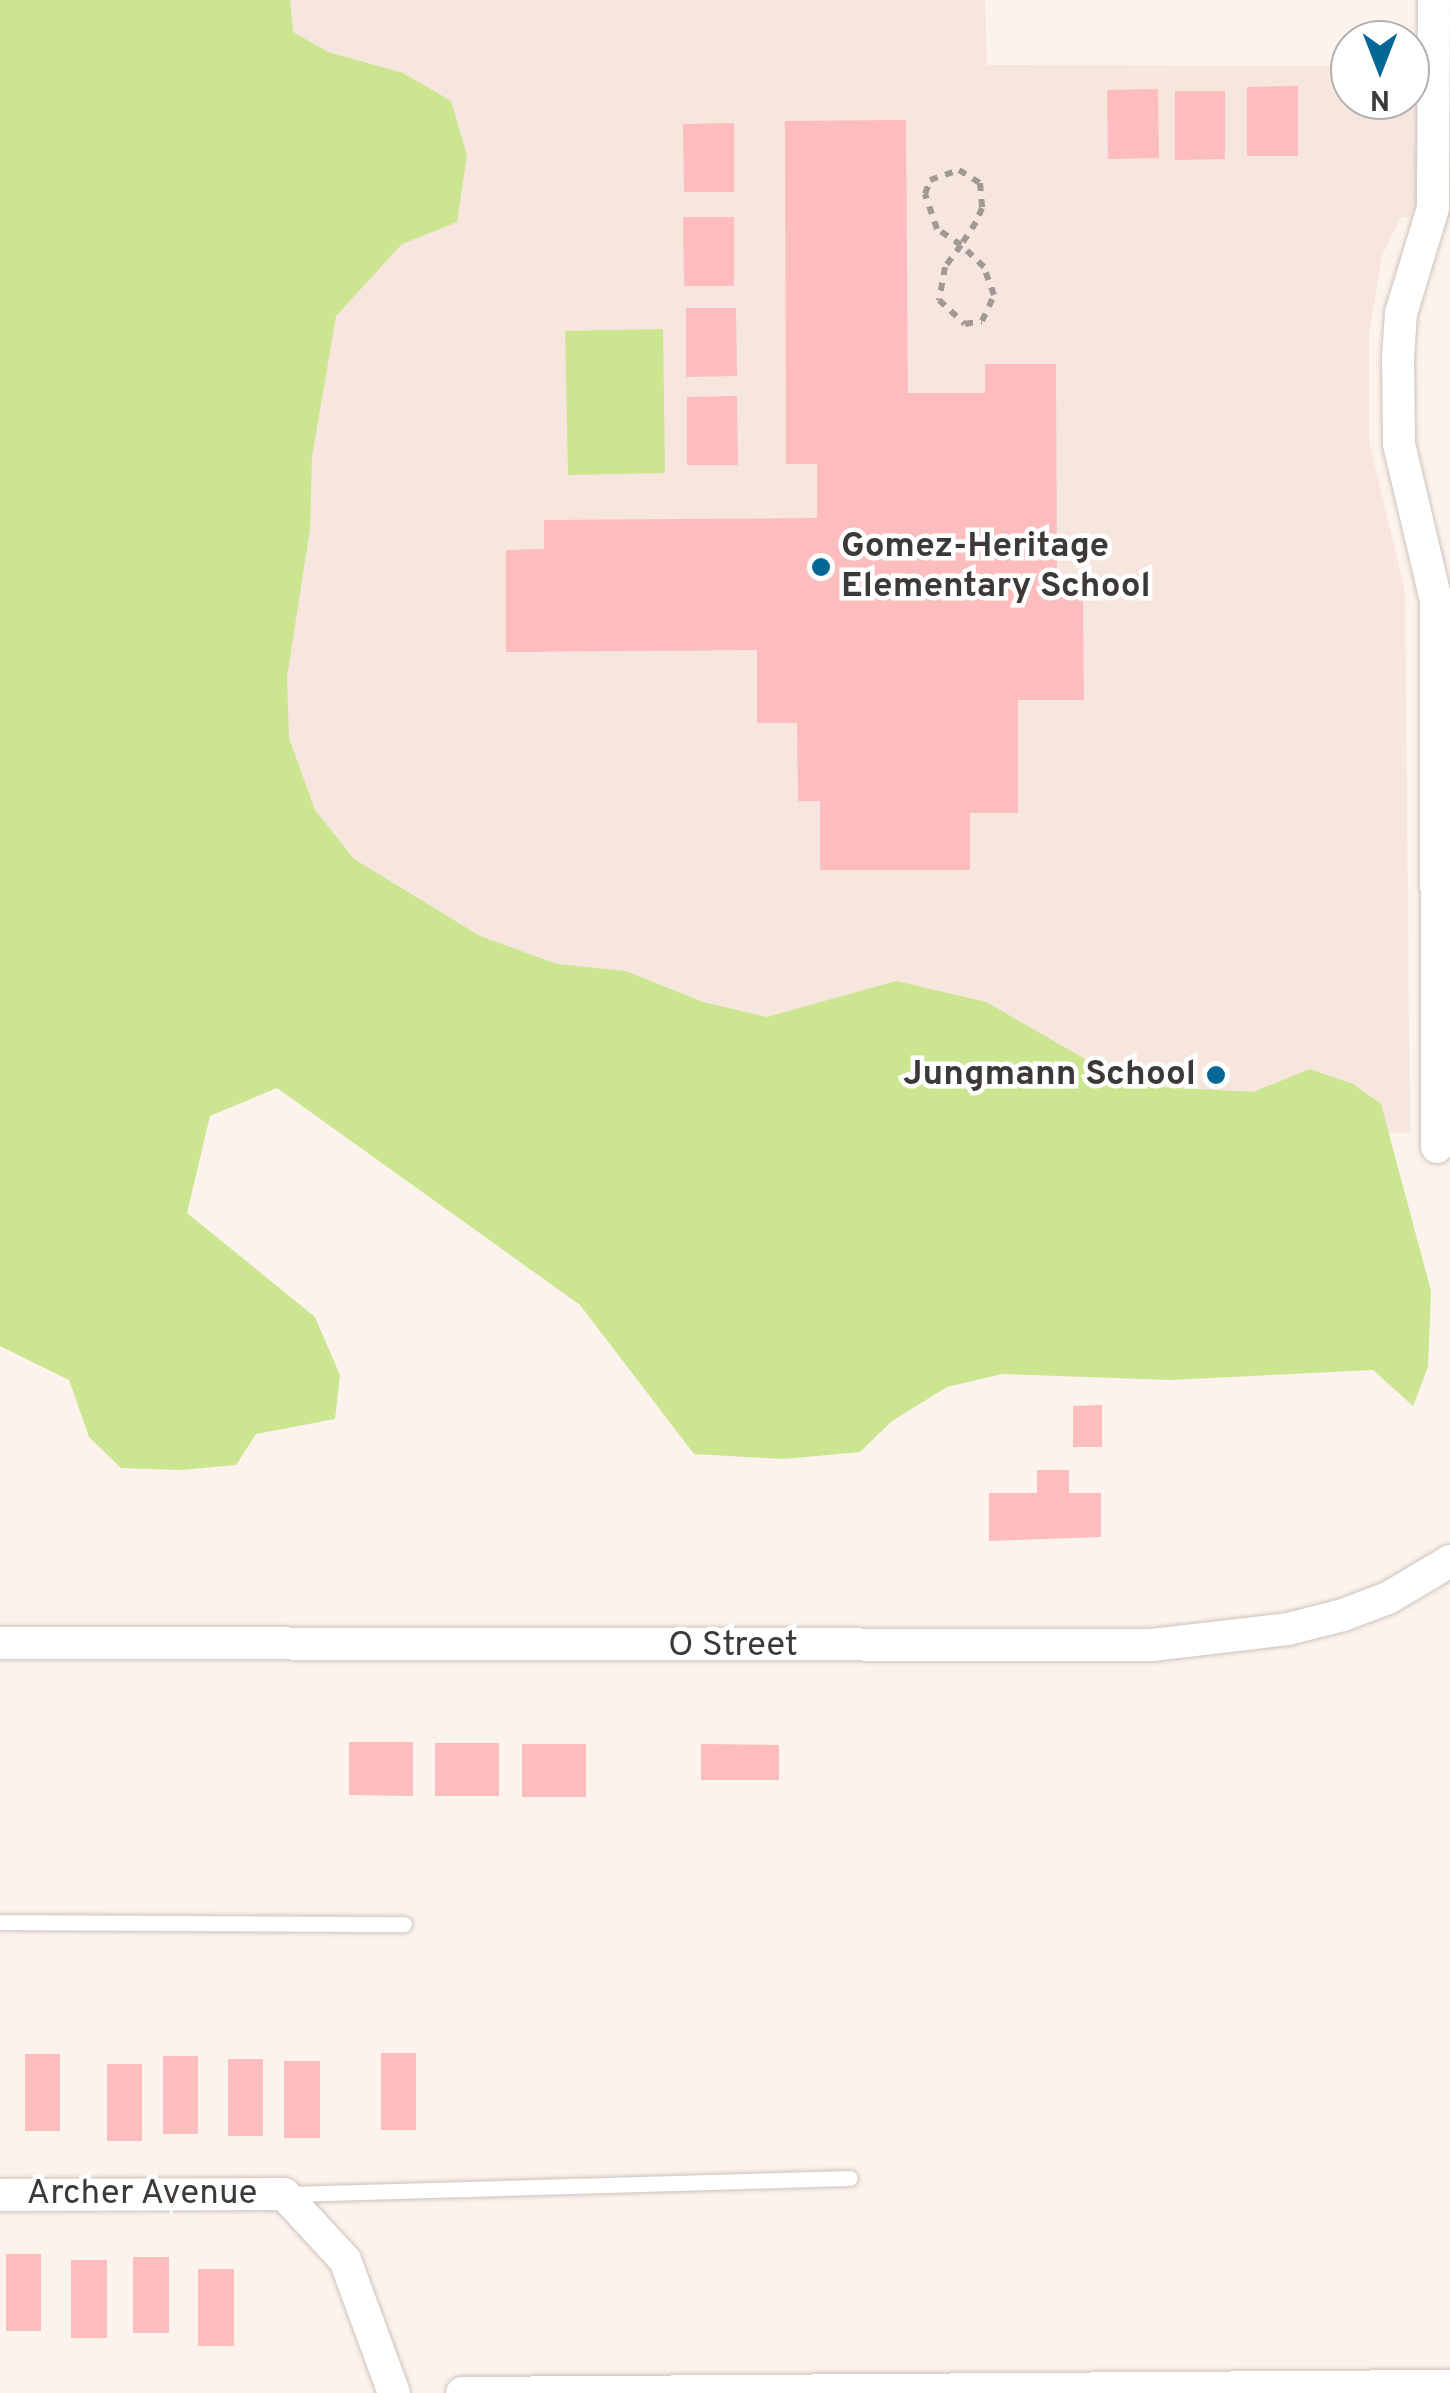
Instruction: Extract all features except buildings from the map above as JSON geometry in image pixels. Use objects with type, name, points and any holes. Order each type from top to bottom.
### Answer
[{"type":"street","points":[[1434,0],[1433,208],[1400,313],[1398,375],[1399,444],[1430,561],[1443,654],[1436,1148]]},
{"type":"street","name":"O Street","points":[[0,1643],[1152,1645],[1288,1629],[1343,1615],[1388,1598],[1450,1561]]},
{"type":"street","name":"Archer Avenue","points":[[0,2194],[284,2194]]},
{"type":"street","points":[[284,2194],[345,2260],[394,2393]]},
{"type":"street","points":[[462,2393],[1450,2386]]},
{"type":"lane","points":[[0,1922],[404,1924]]},
{"type":"lane","points":[[284,2194],[850,2178]]},
{"type":"path","points":[[961,245],[937,229],[924,194],[930,180],[960,170],[972,174],[982,193],[982,208],[961,245],[945,267],[939,300],[965,324],[982,321],[994,295],[984,267],[961,245]]},
{"type":"shaded area","name":"Gomez-Heritage Elementary School","points":[[239,0],[985,0],[987,65],[1330,66],[1330,120],[1430,120],[1430,67],[1450,67],[1450,218],[1401,217],[1382,256],[1369,335],[1369,441],[1405,591],[1410,1133],[637,1122],[244,779]]},
{"type":"green space","points":[[0,0],[290,0],[293,32],[328,52],[403,73],[451,101],[467,155],[457,222],[402,244],[336,316],[312,457],[310,529],[287,677],[289,738],[315,810],[354,859],[480,936],[557,964],[626,971],[703,1002],[767,1017],[896,981],[986,1002],[1106,1071],[1161,1087],[1253,1092],[1310,1069],[1353,1084],[1381,1104],[1431,1291],[1428,1367],[1413,1406],[1373,1370],[1171,1380],[1002,1374],[947,1387],[892,1421],[860,1452],[784,1459],[694,1454],[580,1305],[277,1088],[210,1116],[187,1213],[315,1317],[340,1375],[335,1419],[256,1434],[236,1465],[180,1470],[121,1468],[89,1437],[69,1380],[0,1346]]},
{"type":"green space","points":[[663,329],[665,473],[568,475],[565,331]]},
{"type":"place","name":"Gomez-Heritage Elementary School","points":[[821,567]]},
{"type":"place","name":"Jungmann School","points":[[1216,1075]]}]
